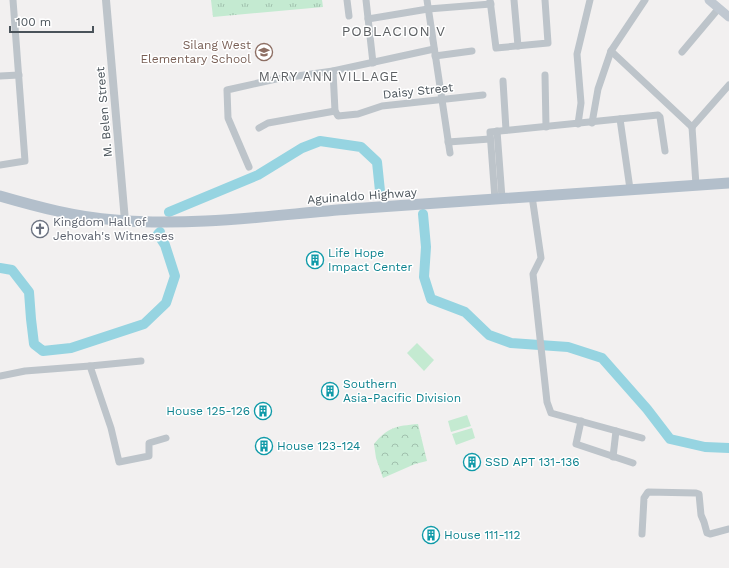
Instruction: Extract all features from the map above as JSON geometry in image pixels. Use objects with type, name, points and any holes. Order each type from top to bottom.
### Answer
[{"type":"main road","points":[[709,0],[729,17]]},
{"type":"main road","name":"Aguinaldo Highway","points":[[0,196],[78,216],[125,221],[169,222],[215,220],[729,182]]},
{"type":"street","points":[[0,165],[25,161],[13,0]]},
{"type":"street","name":"M. Belen Street","points":[[106,0],[125,221]]},
{"type":"street","points":[[347,0],[349,16]]},
{"type":"street","points":[[366,0],[373,63]]},
{"type":"street","points":[[427,0],[450,153]]},
{"type":"street","points":[[514,0],[518,46]]},
{"type":"street","points":[[368,19],[428,9],[491,2],[496,48],[548,43],[545,0]]},
{"type":"street","points":[[578,124],[581,103],[577,54],[590,0]]},
{"type":"street","points":[[592,123],[598,89],[611,51],[645,0]]},
{"type":"street","points":[[682,52],[719,8]]},
{"type":"street","points":[[249,167],[228,118],[227,90],[276,79],[333,71],[435,53],[472,51]]},
{"type":"street","points":[[611,51],[692,128],[696,185]]},
{"type":"street","points":[[333,71],[335,111]]},
{"type":"street","points":[[0,76],[19,75]]},
{"type":"street","points":[[545,75],[546,127]]},
{"type":"street","points":[[503,81],[506,130]]},
{"type":"street","points":[[692,128],[729,86]]},
{"type":"street","name":"Daisy Street","points":[[259,128],[268,123],[335,111],[338,116],[341,117],[358,114],[382,106],[483,95]]},
{"type":"street","points":[[499,198],[490,132],[592,123],[658,115],[660,117],[665,151]]},
{"type":"street","points":[[620,119],[630,189]]},
{"type":"street","points":[[497,131],[499,198]]},
{"type":"street","points":[[448,142],[490,139]]},
{"type":"street","points":[[532,196],[542,258],[533,274],[547,402],[551,413],[642,438]]},
{"type":"street","points":[[0,376],[25,371],[141,361]]},
{"type":"street","points":[[90,366],[111,428],[119,462],[149,456],[150,443],[166,438]]},
{"type":"street","points":[[580,421],[576,444],[633,463]]},
{"type":"street","points":[[613,457],[616,431]]},
{"type":"street","points":[[642,534],[644,498],[648,492],[699,494],[701,515],[707,533],[710,534],[729,529]]},
{"type":"green space","points":[[211,0],[322,0],[323,7],[213,17]]},
{"type":"green space","points":[[417,343],[434,360],[424,371],[407,353]]},
{"type":"green space","points":[[467,415],[471,426],[451,432],[448,421]]},
{"type":"green space","points":[[418,424],[427,461],[415,464],[383,478],[376,458],[374,444],[379,438],[393,428]]},
{"type":"green space","points":[[472,428],[475,438],[456,445],[452,434]]},
{"type":"waterway","points":[[169,212],[258,175],[302,148],[320,141],[361,147],[377,162],[380,191]]},
{"type":"waterway","points":[[423,214],[426,247],[424,277],[431,299],[465,312],[489,335],[511,343],[568,347],[602,358],[647,409],[670,439],[705,447],[729,448]]},
{"type":"waterway","points":[[0,268],[12,270],[29,292],[34,344],[43,351],[71,348],[144,324],[166,303],[175,276],[165,245],[158,234],[160,232]]},
{"type":"place","name":"Silang West Elementary School","points":[[264,52]]},
{"type":"place","name":"Kingdom Hall of Jehovah's Witnesses","points":[[40,229]]},
{"type":"place","name":"Life Hope Impact Center","points":[[315,260]]},
{"type":"place","name":"Southern Asia-Pacific Division","points":[[330,391]]},
{"type":"place","name":"House 125-126","points":[[263,411]]},
{"type":"place","name":"House 123-124","points":[[264,446]]},
{"type":"place","name":"SSD APT 131-136","points":[[472,462]]},
{"type":"place","name":"House 111-112","points":[[431,535]]},
{"type":"district","name":"POBLACION V","points":[[394,31]]},
{"type":"district","name":"MARY ANN VILLAGE","points":[[329,76]]}]
